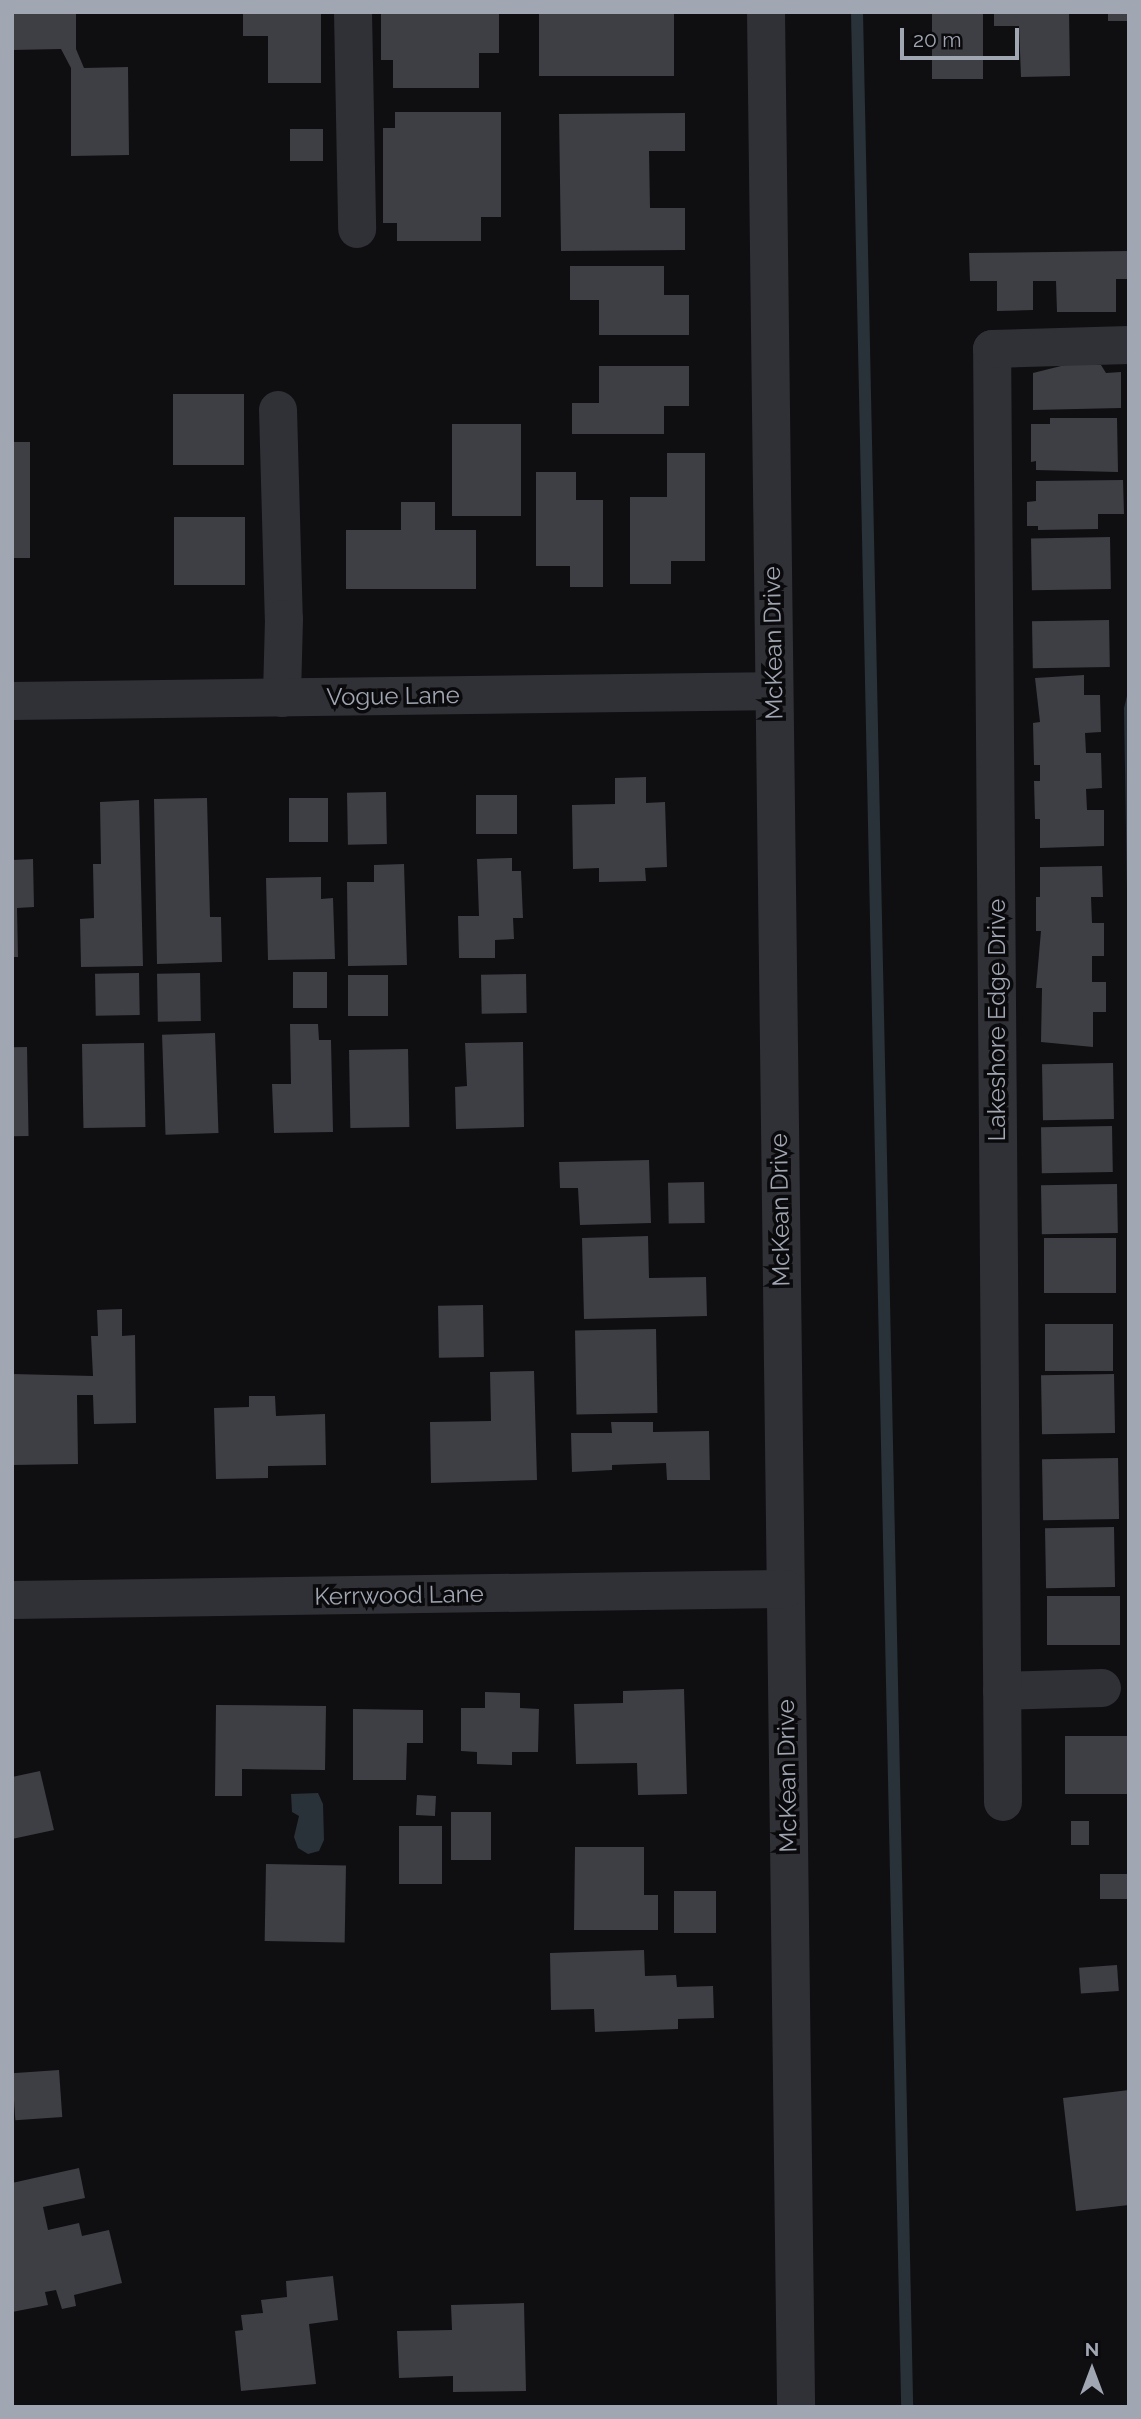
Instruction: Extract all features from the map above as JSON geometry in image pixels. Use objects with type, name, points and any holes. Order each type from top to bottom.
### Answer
[{"type":"street","points":[[353,12],[357,229]]},
{"type":"street","name":"McKean Drive","points":[[766,12],[796,2407]]},
{"type":"street","name":"Lakeshore Edge Drive","points":[[1003,1802],[992,349],[1129,345]]},
{"type":"street","points":[[278,410],[285,618],[282,698]]},
{"type":"street","name":"Vogue Lane","points":[[12,701],[773,691]]},
{"type":"street","name":"Kerrwood Lane","points":[[12,1600],[785,1589]]},
{"type":"street","points":[[1002,1691],[1102,1688]]},
{"type":"shaded area","points":[[1129,688],[1129,1012],[1124,708]]},
{"type":"shaded area","points":[[318,1793],[323,1804],[324,1840],[319,1851],[308,1854],[298,1848],[294,1837],[299,1816],[292,1812],[291,1794]]},
{"type":"building","points":[[12,12],[76,12],[76,49],[84,68],[128,67],[129,155],[71,156],[71,68],[61,49],[12,50]]},
{"type":"building","points":[[243,12],[321,12],[321,83],[268,83],[268,36],[243,36]]},
{"type":"building","points":[[381,12],[499,12],[499,53],[479,53],[479,88],[393,88],[393,60],[381,60]]},
{"type":"building","points":[[539,12],[674,12],[674,76],[539,76]]},
{"type":"building","points":[[932,12],[983,12],[983,79],[932,79]]},
{"type":"building","points":[[994,12],[1069,12],[1070,76],[1021,77],[1019,26],[994,26]]},
{"type":"building","points":[[1108,12],[1129,12],[1129,21],[1108,21]]},
{"type":"building","points":[[395,112],[501,112],[501,217],[481,217],[481,241],[397,241],[397,223],[383,223],[383,128],[395,128]]},
{"type":"building","points":[[685,113],[685,151],[649,151],[650,208],[685,208],[685,250],[561,251],[559,114]]},
{"type":"building","points":[[290,129],[323,129],[323,161],[290,161]]},
{"type":"building","points":[[1129,251],[1129,279],[1116,279],[1116,312],[1057,312],[1056,281],[1033,281],[1033,310],[997,311],[997,281],[970,281],[969,253]]},
{"type":"building","points":[[570,266],[664,266],[664,295],[689,295],[689,335],[599,335],[599,300],[570,300]]},
{"type":"building","points":[[1065,365],[1101,365],[1106,373],[1121,372],[1121,408],[1033,410],[1033,373]]},
{"type":"building","points":[[599,366],[689,366],[689,406],[664,406],[664,434],[572,434],[572,403],[599,403]]},
{"type":"building","points":[[173,394],[244,394],[244,465],[173,465]]},
{"type":"building","points":[[1050,418],[1117,418],[1118,472],[1036,470],[1036,461],[1031,462],[1031,424],[1050,424]]},
{"type":"building","points":[[452,424],[521,424],[521,516],[452,516]]},
{"type":"building","points":[[12,442],[30,442],[30,558],[12,558]]},
{"type":"building","points":[[667,453],[705,453],[705,561],[671,561],[671,584],[630,584],[630,497],[667,497]]},
{"type":"building","points":[[536,472],[576,472],[576,500],[603,500],[603,587],[570,587],[570,566],[536,566]]},
{"type":"building","points":[[1123,480],[1124,514],[1098,514],[1098,529],[1038,530],[1038,526],[1027,526],[1027,502],[1036,501],[1036,481]]},
{"type":"building","points":[[401,502],[435,502],[435,530],[476,530],[476,589],[346,589],[346,530],[401,530]]},
{"type":"building","points":[[174,517],[245,517],[245,585],[174,585]]},
{"type":"building","points":[[1110,537],[1111,589],[1032,590],[1031,538]]},
{"type":"building","points":[[1109,620],[1110,667],[1033,668],[1032,621]]},
{"type":"building","points":[[1084,675],[1084,695],[1100,695],[1101,732],[1085,733],[1086,753],[1101,753],[1102,788],[1086,789],[1087,810],[1104,810],[1104,846],[1040,848],[1040,819],[1035,819],[1034,781],[1040,781],[1040,765],[1034,765],[1033,723],[1040,722],[1035,678]]},
{"type":"building","points":[[646,777],[646,803],[665,802],[667,867],[645,868],[646,881],[599,882],[599,868],[573,869],[572,805],[615,804],[615,778]]},
{"type":"building","points":[[386,792],[387,844],[348,845],[347,793]]},
{"type":"building","points":[[476,795],[517,795],[517,834],[476,834]]},
{"type":"building","points":[[207,798],[210,917],[221,917],[222,962],[157,964],[154,799]]},
{"type":"building","points":[[289,798],[328,798],[328,842],[289,842]]},
{"type":"building","points":[[139,800],[143,966],[81,967],[80,919],[94,918],[93,864],[101,864],[100,802]]},
{"type":"building","points":[[512,858],[512,871],[521,871],[523,918],[513,918],[514,939],[495,940],[495,958],[459,958],[458,916],[479,916],[477,859]]},
{"type":"building","points":[[33,859],[34,907],[17,908],[18,957],[12,957],[12,860]]},
{"type":"building","points":[[404,864],[407,965],[348,966],[347,882],[374,882],[374,865]]},
{"type":"building","points":[[1102,866],[1103,897],[1091,897],[1092,923],[1104,923],[1104,956],[1092,956],[1092,982],[1106,982],[1106,1012],[1093,1012],[1093,1047],[1041,1042],[1042,988],[1036,988],[1041,931],[1036,931],[1036,897],[1040,897],[1040,867]]},
{"type":"building","points":[[321,877],[321,899],[333,898],[335,959],[268,960],[266,878]]},
{"type":"building","points":[[293,972],[327,972],[327,1008],[293,1008]]},
{"type":"building","points":[[139,973],[140,1015],[96,1016],[95,974]]},
{"type":"building","points":[[200,973],[201,1021],[158,1022],[157,974]]},
{"type":"building","points":[[526,974],[527,1013],[482,1014],[481,975]]},
{"type":"building","points":[[348,975],[388,975],[388,1016],[348,1016]]},
{"type":"building","points":[[290,1024],[318,1024],[319,1040],[331,1040],[333,1132],[274,1133],[272,1084],[291,1084]]},
{"type":"building","points":[[215,1033],[218,1133],[166,1135],[162,1035]]},
{"type":"building","points":[[523,1042],[524,1127],[456,1129],[455,1087],[467,1086],[465,1043]]},
{"type":"building","points":[[144,1043],[145,1127],[83,1128],[82,1044]]},
{"type":"building","points":[[12,1047],[27,1047],[29,1136],[14,1136]]},
{"type":"building","points":[[408,1049],[409,1127],[350,1128],[349,1050]]},
{"type":"building","points":[[1113,1063],[1114,1119],[1043,1120],[1042,1064]]},
{"type":"building","points":[[1112,1126],[1113,1172],[1042,1173],[1041,1127]]},
{"type":"building","points":[[649,1160],[651,1223],[580,1225],[578,1188],[560,1188],[559,1162]]},
{"type":"building","points":[[704,1182],[705,1223],[669,1224],[668,1183]]},
{"type":"building","points":[[1117,1184],[1118,1233],[1042,1234],[1041,1185]]},
{"type":"building","points":[[648,1236],[649,1278],[706,1277],[707,1316],[584,1319],[582,1238]]},
{"type":"building","points":[[1044,1238],[1116,1238],[1116,1293],[1044,1293]]},
{"type":"building","points":[[483,1305],[484,1357],[439,1358],[438,1306]]},
{"type":"building","points":[[122,1309],[122,1336],[135,1335],[136,1423],[94,1424],[93,1395],[77,1395],[78,1464],[12,1465],[12,1374],[93,1376],[91,1336],[98,1336],[97,1310]]},
{"type":"building","points":[[1045,1324],[1113,1324],[1113,1371],[1045,1371]]},
{"type":"building","points":[[656,1329],[657,1413],[576,1414],[575,1330]]},
{"type":"building","points":[[534,1371],[537,1480],[431,1483],[430,1422],[491,1421],[490,1372]]},
{"type":"building","points":[[1114,1374],[1115,1433],[1042,1434],[1041,1375]]},
{"type":"building","points":[[249,1396],[275,1396],[276,1416],[325,1414],[326,1465],[268,1466],[268,1478],[216,1479],[214,1408],[249,1407]]},
{"type":"building","points":[[611,1422],[653,1422],[653,1432],[709,1431],[710,1480],[667,1480],[666,1463],[612,1465],[612,1470],[572,1472],[571,1433],[612,1433]]},
{"type":"building","points":[[1118,1458],[1119,1519],[1043,1520],[1042,1459]]},
{"type":"building","points":[[1114,1527],[1115,1587],[1046,1588],[1045,1528]]},
{"type":"building","points":[[1047,1596],[1120,1596],[1120,1645],[1047,1645]]},
{"type":"building","points":[[684,1689],[687,1794],[638,1795],[637,1763],[576,1764],[574,1704],[623,1703],[623,1691]]},
{"type":"building","points":[[485,1692],[520,1693],[520,1708],[539,1709],[538,1752],[512,1752],[512,1765],[477,1764],[477,1752],[461,1751],[461,1708],[485,1708]]},
{"type":"building","points":[[216,1705],[326,1706],[325,1770],[242,1769],[242,1796],[215,1796]]},
{"type":"building","points":[[353,1709],[423,1710],[423,1743],[407,1743],[406,1780],[353,1780]]},
{"type":"building","points":[[1065,1736],[1129,1736],[1129,1794],[1065,1794]]},
{"type":"building","points":[[40,1771],[54,1830],[12,1839],[12,1777]]},
{"type":"building","points":[[417,1795],[436,1796],[435,1816],[416,1815]]},
{"type":"building","points":[[451,1812],[491,1812],[491,1860],[451,1860]]},
{"type":"building","points":[[1071,1821],[1089,1821],[1089,1845],[1071,1845]]},
{"type":"building","points":[[399,1826],[442,1826],[442,1884],[399,1884]]},
{"type":"building","points":[[575,1847],[644,1847],[644,1895],[658,1895],[658,1930],[574,1930]]},
{"type":"building","points":[[266,1864],[346,1865],[345,1942],[265,1941]]},
{"type":"building","points":[[1100,1874],[1129,1874],[1129,1899],[1100,1899]]},
{"type":"building","points":[[674,1891],[716,1891],[716,1933],[674,1933]]},
{"type":"building","points":[[644,1950],[645,1976],[676,1975],[677,1987],[713,1986],[714,2018],[678,2019],[678,2029],[595,2032],[594,2009],[551,2010],[550,1953]]},
{"type":"building","points":[[1117,1965],[1119,1991],[1081,1994],[1079,1968]]},
{"type":"building","points":[[59,2070],[62,2117],[15,2120],[12,2073]]},
{"type":"building","points":[[1129,2090],[1129,2205],[1076,2211],[1063,2098]]},
{"type":"building","points":[[79,2168],[85,2198],[43,2207],[48,2230],[79,2223],[82,2236],[109,2230],[122,2283],[74,2295],[76,2306],[62,2309],[56,2290],[45,2292],[48,2305],[12,2312],[12,2183]]},
{"type":"building","points":[[333,2276],[338,2320],[309,2324],[316,2384],[241,2391],[235,2331],[243,2330],[241,2315],[263,2313],[261,2300],[287,2297],[286,2281]]},
{"type":"building","points":[[524,2303],[526,2391],[453,2392],[453,2376],[399,2378],[397,2331],[452,2330],[451,2305]]},
{"type":"waterway","points":[[857,12],[907,2407]]}]
